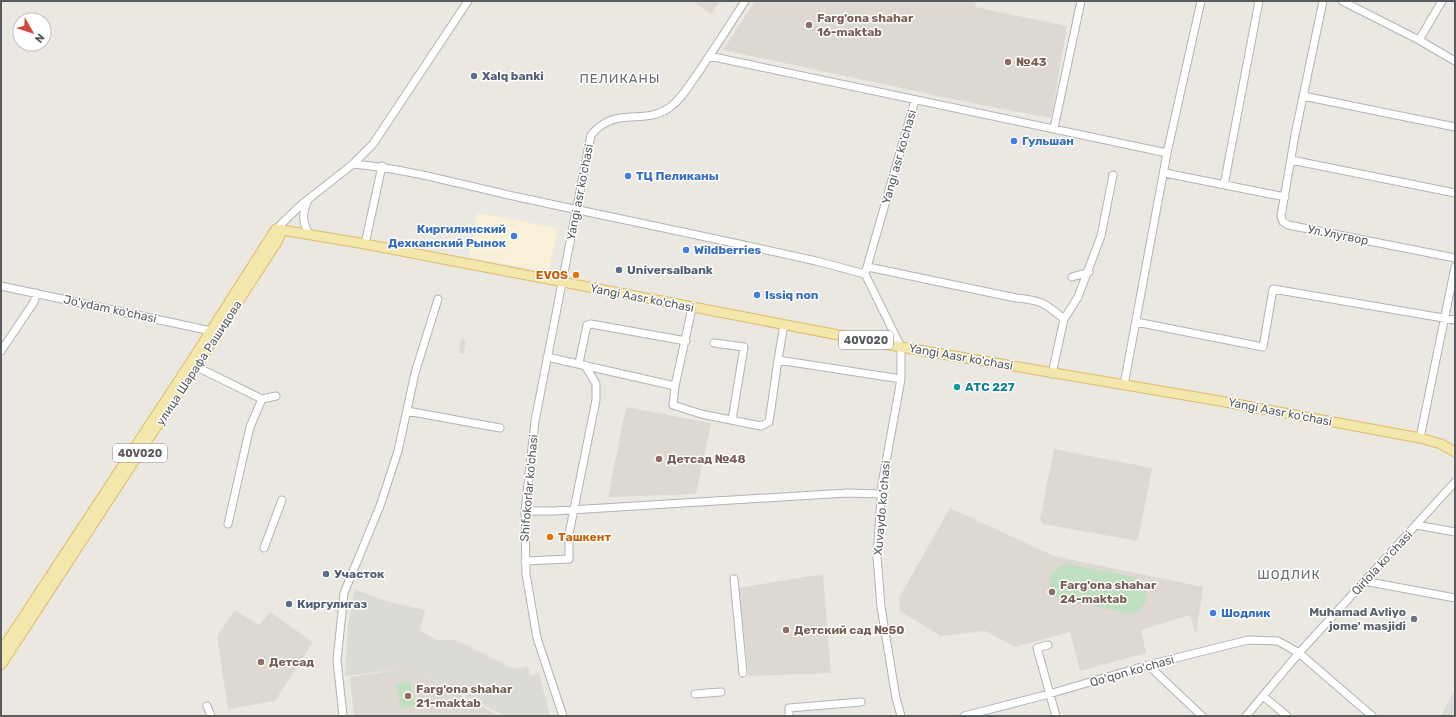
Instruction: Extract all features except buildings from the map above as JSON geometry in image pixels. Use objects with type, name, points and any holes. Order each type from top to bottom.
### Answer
[{"type":"main road","name":"Yangi Aasr ko'chasi","points":[[277,234],[309,234],[902,347],[1420,438],[1441,444],[1455,452]]},
{"type":"main road","name":"улица Шарафа Рашидова","points":[[1,666],[93,516],[197,366],[215,332],[277,234]]},
{"type":"main road","points":[[1,651],[215,332]]},
{"type":"street","points":[[277,234],[292,213],[353,164],[382,132],[468,1]]},
{"type":"street","name":"Yangi asr ko'chasi","points":[[562,282],[591,135],[597,127],[610,119],[650,116],[669,108],[678,101],[745,1]]},
{"type":"street","points":[[1054,128],[1081,1]]},
{"type":"street","points":[[1124,385],[1165,173],[1167,153],[1201,1]]},
{"type":"street","points":[[1224,185],[1259,1]]},
{"type":"street","name":"Ул.Улугвор","points":[[1323,1],[1284,197],[1281,216],[1283,222],[1288,225],[1455,258]]},
{"type":"street","points":[[1342,1],[1419,40],[1455,61]]},
{"type":"street","points":[[1419,40],[1442,1]]},
{"type":"street","name":"Yangi asr ko'chasi","points":[[709,56],[1167,153]]},
{"type":"street","points":[[1303,96],[1455,127]]},
{"type":"street","name":"Yangi asr ko'chasi","points":[[865,274],[915,100]]},
{"type":"street","points":[[1291,160],[1455,193]]},
{"type":"street","points":[[353,164],[382,166],[576,210],[816,261],[865,274],[902,347]]},
{"type":"street","points":[[365,244],[382,166]]},
{"type":"street","points":[[1165,173],[1284,197]]},
{"type":"street","points":[[1052,374],[1064,319],[1078,297],[1089,272],[1101,236],[1113,175]]},
{"type":"street","points":[[309,198],[303,214],[303,220],[309,234]]},
{"type":"street","points":[[868,267],[1016,298],[1036,299],[1044,303],[1064,319]]},
{"type":"street","points":[[1420,438],[1455,267]]},
{"type":"street","points":[[1072,277],[1089,272]]},
{"type":"street","name":"Shifokorlar ko'chasi","points":[[562,282],[535,421],[525,511],[525,561],[537,638],[563,716]]},
{"type":"street","name":"Jo'ydam ko'chasi","points":[[1,286],[215,332]]},
{"type":"street","points":[[1136,322],[1263,347],[1274,290],[1455,320]]},
{"type":"street","points":[[1,351],[34,302],[37,293]]},
{"type":"street","points":[[343,716],[337,660],[344,593],[380,506],[398,451],[415,373],[438,299]]},
{"type":"street","points":[[692,308],[675,386],[673,405],[701,414],[761,426],[769,422],[784,324]]},
{"type":"street","points":[[525,561],[569,559],[569,534],[596,400],[596,384],[582,364],[587,325],[591,324],[686,341]]},
{"type":"street","points":[[714,343],[744,347],[732,420]]},
{"type":"street","name":"Xuvaydo ko'chasi","points":[[901,716],[896,698],[881,607],[877,556],[881,494],[901,379],[902,347]]},
{"type":"street","points":[[547,358],[582,364],[675,386]]},
{"type":"street","points":[[778,360],[901,379]]},
{"type":"street","points":[[197,366],[262,399],[276,396]]},
{"type":"street","points":[[228,524],[250,427],[262,399]]},
{"type":"street","points":[[407,411],[500,428]]},
{"type":"street","name":"Qirlola koʻchasi","points":[[1246,716],[1299,653],[1455,482]]},
{"type":"street","points":[[525,511],[847,493],[881,494]]},
{"type":"street","points":[[264,548],[282,500]]},
{"type":"street","points":[[1416,525],[1455,532]]},
{"type":"street","points":[[734,579],[743,673]]},
{"type":"street","points":[[1364,581],[1455,598]]},
{"type":"street","name":"Qoʻqon koʻchasi","points":[[964,716],[1049,694],[1148,665],[1248,640],[1278,641],[1299,653],[1372,716]]},
{"type":"street","points":[[1048,645],[1037,648],[1056,716]]},
{"type":"street","points":[[1148,665],[1202,716]]},
{"type":"street","points":[[695,694],[721,692]]},
{"type":"street","points":[[1263,696],[1287,716]]},
{"type":"street","points":[[789,716],[789,708],[861,702]]},
{"type":"street","points":[[208,706],[211,716]]},
{"type":"shaded area","points":[[693,1],[720,1],[711,14]]},
{"type":"shaded area","points":[[755,1],[976,1],[975,7],[1067,26],[1051,118],[962,101],[723,50]]},
{"type":"shaded area","name":"Киргилинский Дехканский Рынок","points":[[477,213],[557,228],[549,272],[469,257]]},
{"type":"shaded area","points":[[461,339],[466,340],[464,354],[459,353]]},
{"type":"shaded area","name":"Детсад №48","points":[[626,407],[711,423],[696,494],[608,497]]},
{"type":"shaded area","points":[[1054,449],[1152,468],[1138,541],[1043,524],[1040,520]]},
{"type":"shaded area","name":"Farg'ona shahar 24-maktab","points":[[950,508],[1054,556],[1203,587],[1196,635],[1190,615],[1141,630],[1146,653],[1080,671],[1070,632],[1015,647],[985,631],[941,636],[900,611],[899,598]]},
{"type":"shaded area","name":"Детский сад №50","points":[[823,574],[831,673],[749,676],[738,588]]},
{"type":"shaded area","points":[[354,589],[389,602],[425,610],[420,631],[437,640],[456,640],[514,669],[528,666],[530,675],[539,673],[550,716],[505,716],[410,668],[345,676],[348,626]]},
{"type":"shaded area","name":"Детсад","points":[[235,610],[259,625],[270,612],[313,642],[275,701],[228,709],[217,636]]},
{"type":"shaded area","name":"Farg'ona shahar 21-maktab","points":[[410,668],[500,716],[354,716],[350,677]]},
{"type":"shaded area","points":[[1455,689],[1455,716],[1441,716]]},
{"type":"green space","points":[[1067,564],[1135,577],[1141,581],[1147,593],[1144,604],[1140,609],[1127,613],[1057,598],[1050,588],[1050,578],[1056,569]]},
{"type":"green space","points":[[410,682],[415,705],[401,708],[396,685]]},
{"type":"place","name":"Farg'ona shahar 16-maktab","points":[[809,25]]},
{"type":"place","name":"№43","points":[[1008,62]]},
{"type":"place","name":"Xalq banki","points":[[474,76]]},
{"type":"place","name":"Гульшан","points":[[1014,141]]},
{"type":"place","name":"ТЦ Пеликаны","points":[[628,176]]},
{"type":"place","name":"Киргилинский Дехканский Рынок","points":[[514,236]]},
{"type":"place","name":"Wildberries","points":[[686,250]]},
{"type":"place","name":"Universalbank","points":[[619,270]]},
{"type":"place","name":"EVOS","points":[[576,275]]},
{"type":"place","name":"Issiq non","points":[[757,295]]},
{"type":"place","name":"АТС 227","points":[[957,387]]},
{"type":"place","name":"Детсад №48","points":[[659,459]]},
{"type":"place","name":"Ташкент","points":[[550,537]]},
{"type":"place","name":"Участок","points":[[326,574]]},
{"type":"place","name":"Farg'ona shahar 24-maktab","points":[[1052,592]]},
{"type":"place","name":"Киргулигаз","points":[[289,604]]},
{"type":"place","name":"Шодлик","points":[[1213,613]]},
{"type":"place","name":"Muhamad Avliyo jome' masjidi","points":[[1414,619]]},
{"type":"place","name":"Детский сад №50","points":[[786,630]]},
{"type":"place","name":"Детсад","points":[[261,662]]},
{"type":"place","name":"Farg'ona shahar 21-maktab","points":[[408,696]]},
{"type":"district","name":"ПЕЛИКАНЫ","points":[[620,78]]},
{"type":"district","name":"ШОДЛИК","points":[[1289,574]]}]
